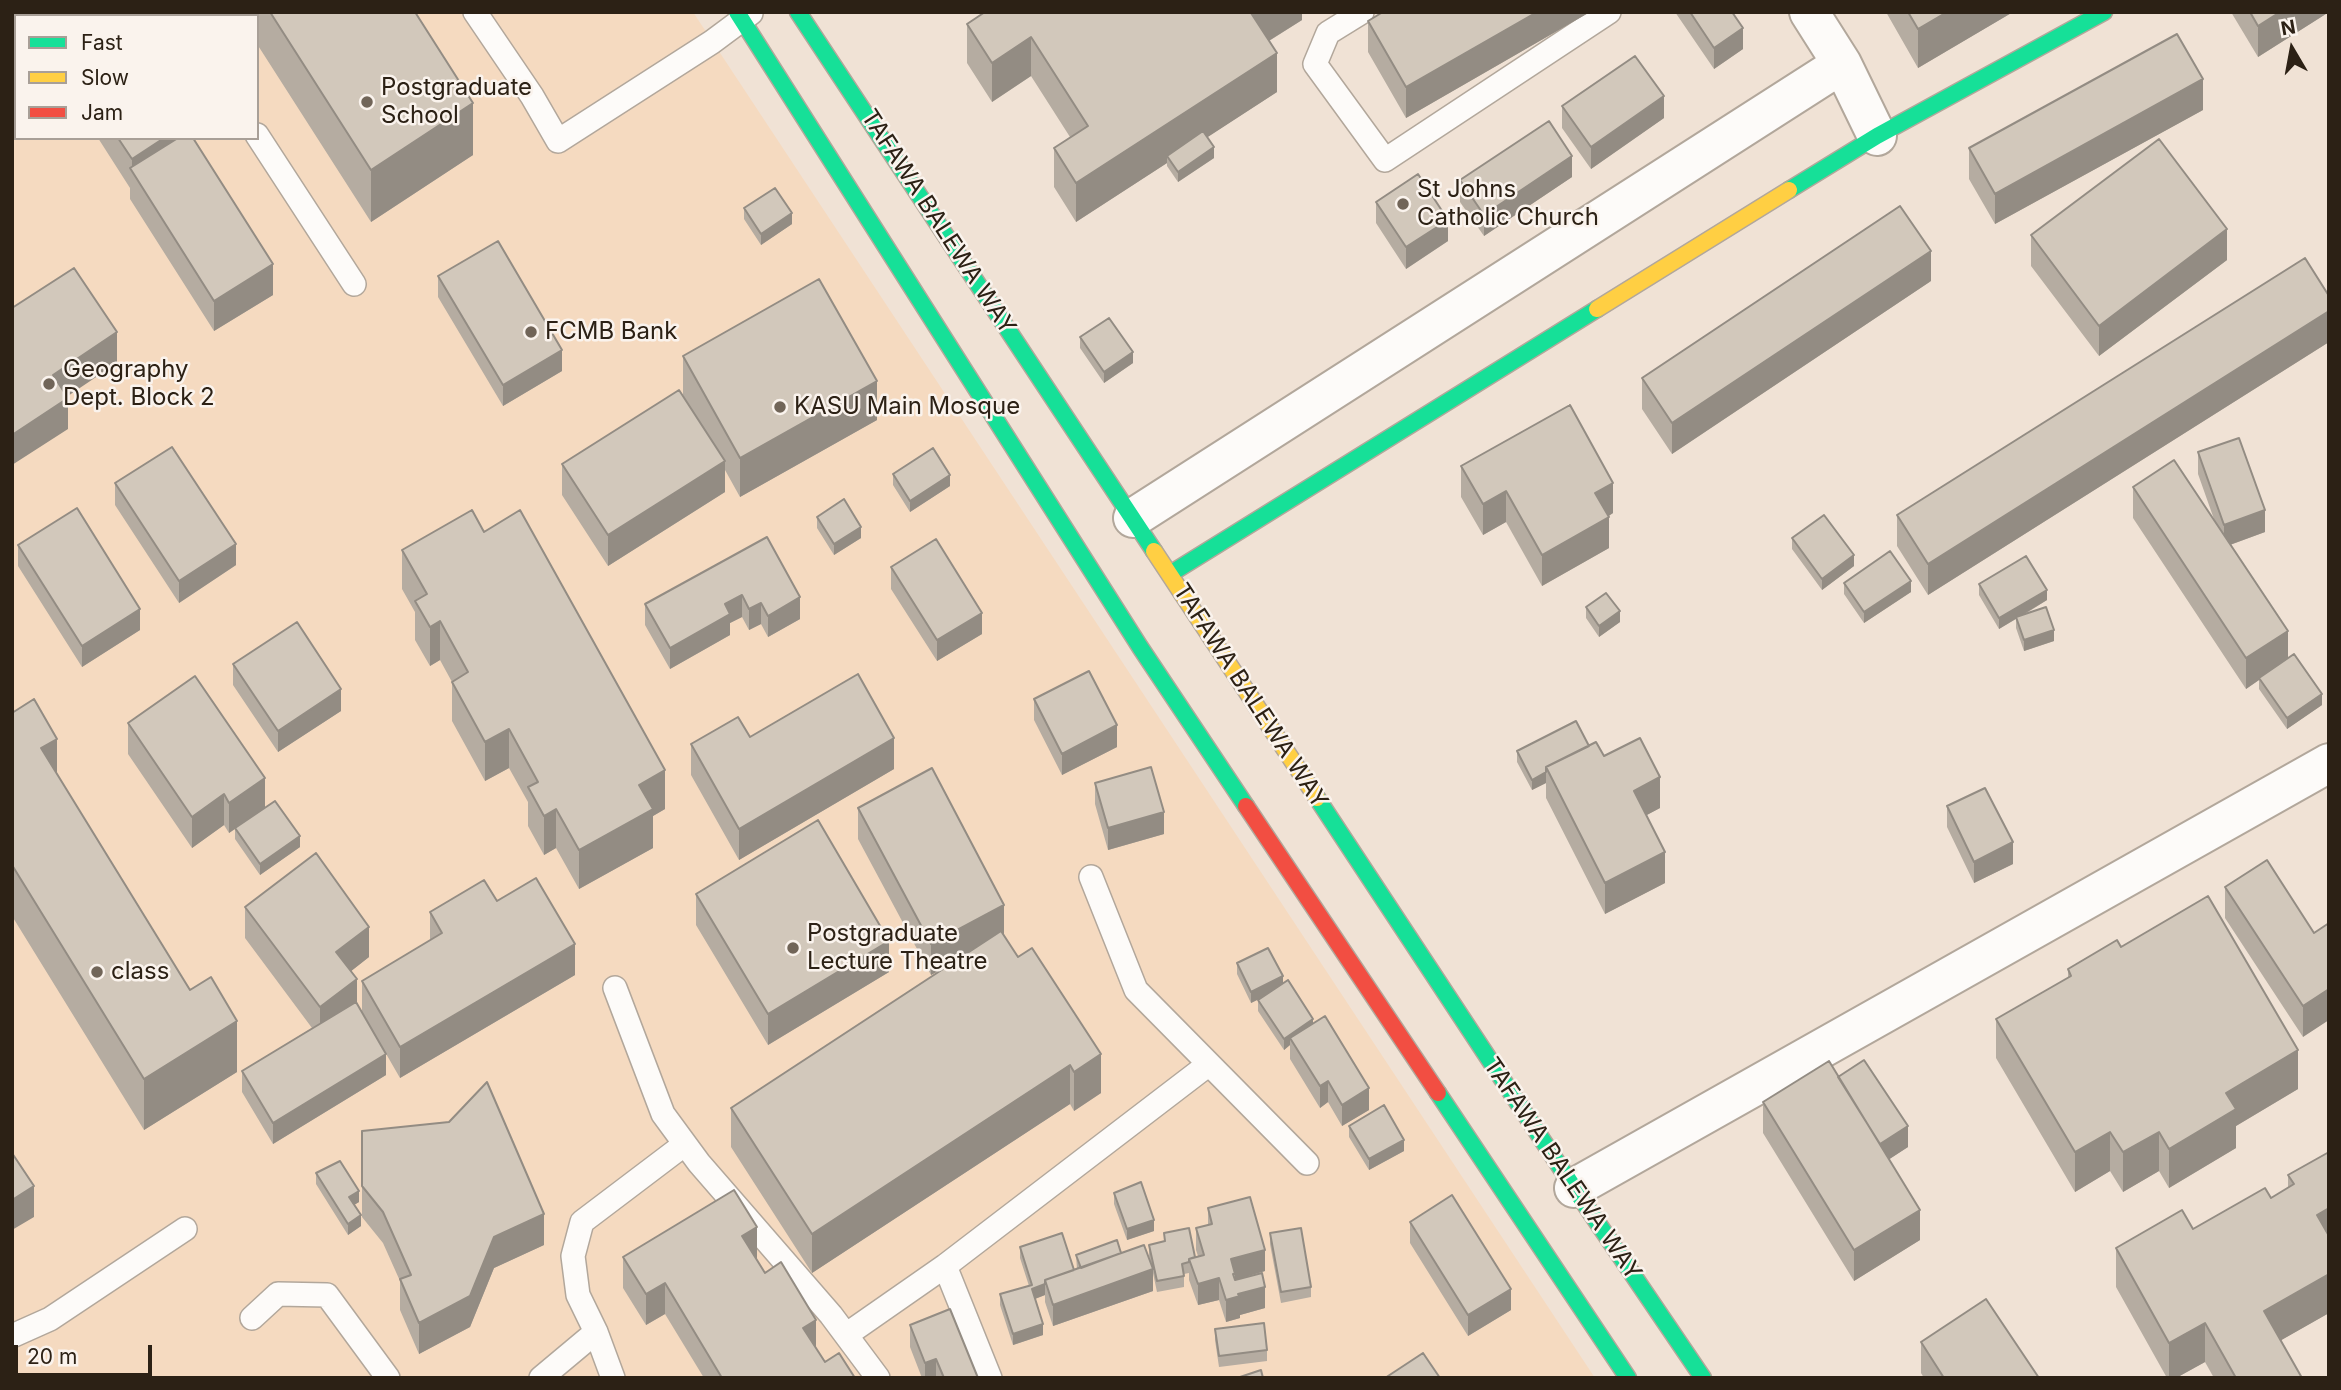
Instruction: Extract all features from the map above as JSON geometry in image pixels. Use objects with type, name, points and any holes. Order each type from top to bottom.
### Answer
[{"type":"main road","name":"TAFAWA BALEWA WAY","points":[[799,12],[1574,1188],[1703,1378]]},
{"type":"main road","points":[[1170,574],[1877,136],[2104,12]]},
{"type":"main road","points":[[744,14],[1140,647],[1628,1378]]},
{"type":"street","points":[[1810,12],[1842,64],[1877,136]]},
{"type":"street","points":[[1133,518],[1842,64]]},
{"type":"street","points":[[1574,1188],[2329,763]]},
{"type":"lane","points":[[475,12],[532,96],[558,141],[712,42],[744,14]]},
{"type":"lane","points":[[1362,12],[1328,33],[1315,64],[1385,160],[1609,12]]},
{"type":"lane","points":[[259,138],[354,284]]},
{"type":"lane","points":[[1091,877],[1136,990],[1307,1163]]},
{"type":"lane","points":[[615,988],[663,1114],[685,1144],[846,1335],[878,1378]]},
{"type":"lane","points":[[846,1335],[945,1266],[1209,1064]]},
{"type":"lane","points":[[613,1378],[596,1332],[578,1295],[573,1256],[582,1222],[685,1144]]},
{"type":"lane","points":[[12,1336],[50,1319],[185,1230]]},
{"type":"lane","points":[[945,1266],[990,1378]]},
{"type":"lane","points":[[252,1318],[278,1294],[327,1295],[388,1378]]},
{"type":"lane","points":[[541,1378],[596,1332]]},
{"type":"shaded area","points":[[12,12],[693,12],[1595,1378],[12,1378]]},
{"type":"building","points":[[109,12],[110,14],[66,14]]},
{"type":"building","points":[[270,12],[415,12],[473,103],[371,170]]},
{"type":"building","points":[[985,12],[1253,12],[1251,13],[1277,53],[1076,183],[1054,148],[1088,126],[1031,37],[992,63],[967,24]]},
{"type":"building","points":[[1383,12],[1537,12],[1406,87],[1368,21]]},
{"type":"building","points":[[1690,12],[1732,12],[1743,28],[1714,48]]},
{"type":"building","points":[[1908,12],[1947,12],[1918,29]]},
{"type":"building","points":[[2250,12],[2280,12],[2258,26]]},
{"type":"building","points":[[2177,34],[2203,79],[1995,194],[1969,148]]},
{"type":"building","points":[[1635,56],[1664,96],[1591,147],[1562,106]]},
{"type":"building","points":[[1549,121],[1572,156],[1484,215],[1460,180]]},
{"type":"building","points":[[1203,131],[1214,147],[1178,172],[1167,156]]},
{"type":"building","points":[[2159,139],[2227,229],[2099,326],[2031,235]]},
{"type":"building","points":[[119,140],[161,140],[132,159]]},
{"type":"building","points":[[175,140],[194,140],[273,264],[214,301],[130,168]]},
{"type":"building","points":[[1418,174],[1448,220],[1406,247],[1376,202]]},
{"type":"building","points":[[775,188],[792,213],[761,234],[744,208]]},
{"type":"building","points":[[1900,206],[1931,251],[1672,423],[1642,378]]},
{"type":"building","points":[[498,241],[562,350],[503,385],[438,276]]},
{"type":"building","points":[[2305,258],[2329,296],[2329,311],[1928,564],[1897,515]]},
{"type":"building","name":"Geography Dept. Block 2","points":[[74,268],[117,332],[53,375],[68,398],[12,435],[12,308]]},
{"type":"building","name":"KASU Main Mosque","points":[[819,279],[877,381],[740,458],[683,356]]},
{"type":"building","points":[[1109,318],[1133,352],[1104,372],[1080,337]]},
{"type":"building","points":[[679,390],[725,461],[608,535],[562,464]]},
{"type":"building","points":[[1570,405],[1613,483],[1595,493],[1609,517],[1542,555],[1506,491],[1483,504],[1461,466]]},
{"type":"building","points":[[2239,438],[2265,510],[2224,525],[2198,452]]},
{"type":"building","points":[[172,447],[236,544],[179,581],[115,483]]},
{"type":"building","points":[[933,448],[950,475],[910,501],[893,474]]},
{"type":"building","points":[[2174,460],[2288,631],[2246,658],[2133,487]]},
{"type":"building","points":[[844,499],[861,527],[834,544],[817,517]]},
{"type":"building","points":[[77,508],[140,609],[82,646],[18,545]]},
{"type":"building","points":[[472,510],[484,532],[520,510],[665,770],[639,785],[653,809],[579,850],[556,809],[544,816],[528,787],[538,782],[509,729],[485,742],[452,682],[468,672],[440,621],[430,627],[415,601],[427,594],[402,550]]},
{"type":"building","points":[[1824,515],[1854,555],[1822,579],[1792,538]]},
{"type":"building","points":[[767,537],[800,597],[768,616],[761,603],[749,609],[742,595],[725,604],[730,614],[670,648],[645,604]]},
{"type":"building","points":[[936,539],[982,613],[937,640],[891,567]]},
{"type":"building","points":[[1890,551],[1911,581],[1864,612],[1844,583]]},
{"type":"building","points":[[2026,556],[2047,590],[1999,618],[1979,584]]},
{"type":"building","points":[[1606,593],[1620,611],[1599,626],[1586,607]]},
{"type":"building","points":[[2046,607],[2054,630],[2024,640],[2016,617]]},
{"type":"building","points":[[297,622],[341,689],[278,731],[233,664]]},
{"type":"building","points":[[2294,654],[2322,694],[2287,718],[2259,678]]},
{"type":"building","points":[[1089,671],[1117,725],[1062,754],[1034,699]]},
{"type":"building","points":[[858,674],[894,738],[739,829],[691,744],[738,717],[750,737]]},
{"type":"building","points":[[195,676],[265,778],[229,803],[224,794],[192,817],[128,723]]},
{"type":"building","name":"class","points":[[34,699],[57,739],[41,748],[190,990],[211,977],[237,1021],[144,1079],[12,865],[12,713]]},
{"type":"building","points":[[1576,721],[1589,746],[1546,767],[1546,772],[1532,780],[1517,751]]},
{"type":"building","points":[[1640,738],[1660,777],[1634,791],[1665,852],[1605,883],[1546,767],[1596,742],[1604,756]]},
{"type":"building","points":[[1151,767],[1164,812],[1108,828],[1095,783]]},
{"type":"building","points":[[932,768],[1004,905],[931,944],[858,808]]},
{"type":"building","points":[[1985,788],[2013,842],[1974,862],[1947,806]]},
{"type":"building","points":[[275,801],[300,836],[260,864],[235,828]]},
{"type":"building","name":"Postgraduate Lecture Theatre","points":[[818,820],[889,941],[768,1014],[696,894]]},
{"type":"building","points":[[316,853],[369,927],[336,952],[357,979],[320,1007],[245,907]]},
{"type":"building","points":[[2267,860],[2314,933],[2329,923],[2329,989],[2303,1006],[2225,887]]},
{"type":"building","points":[[536,878],[575,944],[400,1047],[362,981],[442,933],[430,912],[484,880],[497,901]]},
{"type":"building","points":[[2208,896],[2298,1050],[2226,1093],[2236,1109],[2169,1149],[2159,1132],[2123,1152],[2110,1132],[2075,1152],[1996,1019],[2071,976],[2068,969],[2117,940],[2121,947]]},
{"type":"building","points":[[1001,931],[1018,957],[1032,948],[1101,1054],[1074,1072],[1070,1065],[812,1234],[731,1108]]},
{"type":"building","points":[[1268,948],[1283,976],[1251,992],[1237,963]]},
{"type":"building","points":[[1288,980],[1313,1019],[1284,1039],[1258,1000]]},
{"type":"building","points":[[356,1002],[386,1054],[273,1123],[242,1071]]},
{"type":"building","points":[[1325,1016],[1369,1088],[1342,1105],[1328,1081],[1320,1086],[1290,1038]]},
{"type":"building","points":[[1864,1060],[1908,1126],[1880,1144],[1838,1077]]},
{"type":"building","points":[[1829,1061],[1920,1210],[1854,1250],[1763,1102]]},
{"type":"building","points":[[487,1082],[544,1214],[494,1237],[470,1296],[419,1323],[400,1279],[411,1275],[383,1212],[362,1186],[362,1131],[449,1122]]},
{"type":"building","points":[[1384,1105],[1404,1140],[1369,1159],[1349,1126]]},
{"type":"building","points":[[2329,1152],[2329,1208],[2317,1215],[2329,1236],[2329,1274],[2264,1311],[2302,1378],[2236,1378],[2205,1323],[2169,1343],[2116,1248],[2182,1210],[2193,1229],[2265,1188],[2271,1198],[2294,1184],[2288,1175]]},
{"type":"building","points":[[12,1153],[34,1186],[12,1200]]},
{"type":"building","points":[[340,1161],[359,1191],[349,1197],[361,1215],[348,1224],[316,1173]]},
{"type":"building","points":[[1141,1182],[1154,1220],[1127,1229],[1114,1193]]},
{"type":"building","points":[[734,1190],[757,1227],[742,1236],[765,1273],[781,1262],[816,1320],[803,1328],[825,1362],[839,1353],[855,1378],[722,1378],[665,1283],[646,1294],[623,1257]]},
{"type":"building","points":[[1452,1195],[1511,1289],[1468,1315],[1410,1222]]},
{"type":"building","points":[[1250,1197],[1265,1250],[1231,1259],[1233,1274],[1235,1280],[1262,1273],[1265,1287],[1226,1300],[1219,1278],[1198,1284],[1189,1259],[1204,1255],[1196,1228],[1212,1224],[1208,1208]]},
{"type":"building","points":[[1189,1228],[1195,1257],[1182,1264],[1184,1276],[1157,1281],[1149,1245],[1165,1241],[1164,1233]]},
{"type":"building","points":[[1301,1228],[1311,1287],[1281,1292],[1270,1233]]},
{"type":"building","points":[[1062,1233],[1074,1270],[1045,1280],[1045,1284],[1032,1289],[1043,1324],[1013,1334],[1000,1294],[1032,1285],[1020,1247]]},
{"type":"building","points":[[1117,1240],[1121,1253],[1081,1268],[1076,1255]]},
{"type":"building","points":[[1144,1245],[1153,1269],[1053,1305],[1045,1280]]},
{"type":"building","points":[[1986,1299],[2039,1378],[1944,1378],[1921,1342]]},
{"type":"building","points":[[950,1309],[978,1378],[944,1378],[936,1359],[925,1363],[910,1325]]},
{"type":"building","points":[[1264,1323],[1267,1350],[1219,1356],[1215,1329]]},
{"type":"building","points":[[1423,1353],[1440,1378],[1385,1378]]},
{"type":"building","points":[[1261,1370],[1263,1378],[1237,1378]]},
{"type":"traffic: fast","points":[[737,12],[1140,647],[1246,806]]},
{"type":"traffic: fast","points":[[798,12],[1154,551]]},
{"type":"traffic: fast","points":[[1789,190],[1877,136],[2104,12]]},
{"type":"traffic: fast","points":[[1170,574],[1597,309]]},
{"type":"traffic: fast","points":[[1317,798],[1574,1188],[1703,1378]]},
{"type":"traffic: fast","points":[[1438,1093],[1628,1378]]},
{"type":"traffic: slow","points":[[1597,309],[1789,190]]},
{"type":"traffic: slow","points":[[1154,551],[1317,798]]},
{"type":"traffic: jam","points":[[1246,806],[1438,1093]]},
{"type":"place","name":"Postgraduate School","points":[[367,102]]},
{"type":"place","name":"St Johns Catholic Church","points":[[1403,204]]},
{"type":"place","name":"FCMB Bank","points":[[531,332]]},
{"type":"place","name":"Geography Dept. Block 2","points":[[49,384]]},
{"type":"place","name":"KASU Main Mosque","points":[[780,407]]},
{"type":"place","name":"Postgraduate Lecture Theatre","points":[[793,948]]},
{"type":"place","name":"class","points":[[97,972]]}]
